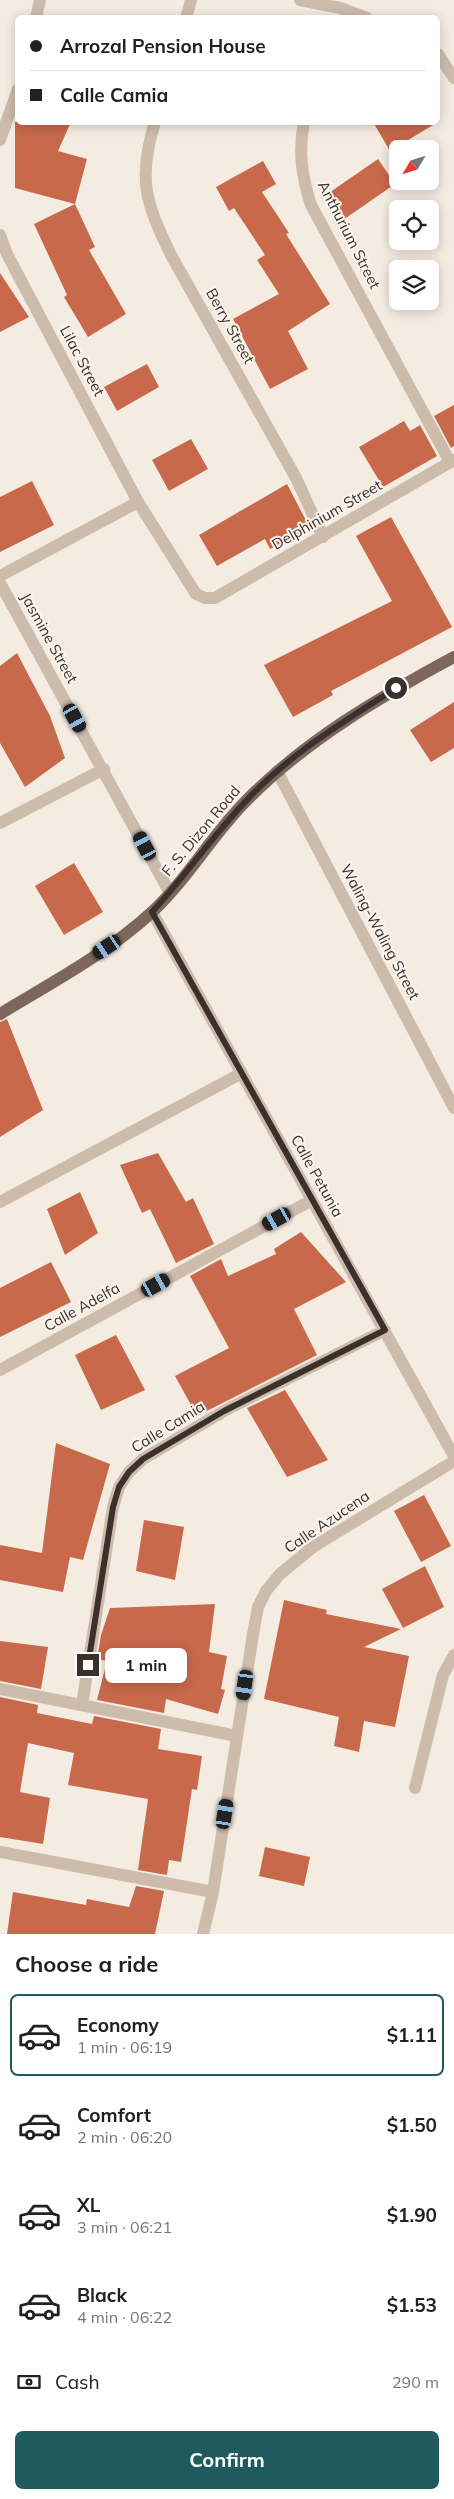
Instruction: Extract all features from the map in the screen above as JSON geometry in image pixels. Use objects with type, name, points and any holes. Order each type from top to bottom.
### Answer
[{"type":"main road","name":"F. S. Dizon Road","points":[[0,1014],[78,967],[122,937],[152,912],[245,802],[277,771],[328,731],[396,688],[454,657]]},
{"type":"street","points":[[37,15],[40,0]]},
{"type":"street","points":[[187,15],[191,0]]},
{"type":"street","points":[[300,0],[338,13]]},
{"type":"street","points":[[440,57],[454,78]]},
{"type":"street","points":[[0,140],[15,98]]},
{"type":"street","name":"Berry Street","points":[[153,125],[145,169],[146,195],[155,221],[176,264],[296,478],[323,537]]},
{"type":"street","name":"Anthurium Street","points":[[304,125],[300,160],[311,205],[452,461]]},
{"type":"street","name":"Lilac Street","points":[[0,235],[7,254],[138,502],[196,594],[205,598],[215,598]]},
{"type":"street","name":"Delphinium Street","points":[[215,598],[452,461]]},
{"type":"street","points":[[0,576],[138,502]]},
{"type":"street","name":"Jasmine Street","points":[[0,583],[104,769],[170,893]]},
{"type":"street","points":[[0,822],[104,769]]},
{"type":"street","name":"Waling-Waling Street","points":[[277,771],[454,1108]]},
{"type":"street","name":"Calle Petunia","points":[[152,912],[454,1456]]},
{"type":"street","points":[[0,1202],[242,1073]]},
{"type":"street","name":"Calle Adelfa","points":[[0,1370],[312,1200]]},
{"type":"street","name":"Calle Camia","points":[[82,1704],[113,1507],[119,1487],[129,1472],[143,1459],[224,1411],[385,1330]]},
{"type":"street","name":"Calle Azucena","points":[[203,1934],[213,1892],[252,1634],[258,1607],[266,1591],[280,1574],[313,1547],[454,1461]]},
{"type":"street","points":[[415,1788],[438,1691],[443,1675],[454,1655]]},
{"type":"street","points":[[0,1690],[82,1704],[237,1736]]},
{"type":"street","points":[[0,1852],[213,1892]]},
{"type":"building","points":[[15,125],[70,125],[58,151],[87,159],[75,204],[15,188]]},
{"type":"building","points":[[375,125],[433,125],[408,140],[389,140],[389,149]]},
{"type":"building","points":[[378,159],[389,175],[389,188],[340,222],[323,197]]},
{"type":"building","points":[[263,161],[276,184],[262,192],[289,233],[286,234],[330,304],[288,331],[308,369],[270,389],[233,319],[279,294],[257,260],[265,255],[234,208],[229,211],[216,187]]},
{"type":"building","points":[[75,204],[95,247],[89,250],[126,314],[88,337],[64,297],[67,295],[34,224]]},
{"type":"building","points":[[0,273],[29,317],[0,332]]},
{"type":"building","points":[[147,364],[159,387],[117,411],[104,387]]},
{"type":"building","points":[[454,405],[454,446],[451,448],[434,416]]},
{"type":"building","points":[[404,421],[410,431],[420,425],[437,456],[383,487],[359,447]]},
{"type":"building","points":[[191,439],[208,469],[169,491],[152,460]]},
{"type":"building","points":[[32,481],[54,525],[0,552],[0,497]]},
{"type":"building","points":[[287,484],[310,528],[270,549],[265,539],[217,566],[199,535]]},
{"type":"building","points":[[391,517],[452,627],[331,691],[333,695],[293,717],[264,665],[392,601],[356,536]]},
{"type":"building","points":[[17,653],[50,716],[65,758],[25,787],[0,743],[0,666]]},
{"type":"building","points":[[454,702],[454,748],[431,762],[410,730]]},
{"type":"building","points":[[74,863],[103,912],[64,935],[35,886]]},
{"type":"building","points":[[7,1019],[43,1110],[0,1137],[0,1022]]},
{"type":"building","points":[[158,1153],[186,1202],[193,1198],[214,1244],[176,1263],[150,1209],[142,1213],[120,1165]]},
{"type":"building","points":[[80,1192],[98,1233],[65,1255],[47,1209]]},
{"type":"building","points":[[301,1232],[346,1282],[294,1309],[317,1355],[197,1416],[175,1376],[229,1348],[190,1276],[221,1259],[228,1276],[276,1254],[274,1249]]},
{"type":"building","points":[[51,1262],[71,1302],[0,1337],[0,1288]]},
{"type":"building","points":[[116,1335],[145,1390],[101,1410],[75,1355]]},
{"type":"building","points":[[285,1390],[328,1460],[287,1477],[247,1408]]},
{"type":"building","points":[[56,1443],[110,1464],[83,1560],[70,1557],[63,1592],[0,1580],[0,1545],[42,1553]]},
{"type":"building","points":[[424,1495],[451,1546],[421,1562],[394,1511]]},
{"type":"building","points":[[144,1520],[184,1527],[175,1580],[136,1571]]},
{"type":"building","points":[[425,1566],[444,1607],[403,1628],[382,1589]]},
{"type":"building","points":[[284,1600],[327,1610],[326,1614],[401,1629],[364,1647],[409,1656],[395,1727],[364,1721],[359,1752],[334,1746],[339,1717],[264,1699]]},
{"type":"building","points":[[215,1604],[209,1652],[227,1656],[221,1689],[225,1690],[218,1714],[166,1699],[164,1713],[97,1700],[107,1661],[97,1659],[101,1635],[110,1608]]},
{"type":"building","points":[[0,1641],[48,1647],[41,1689],[0,1681]]},
{"type":"building","points":[[0,1697],[38,1705],[37,1713],[92,1724],[94,1716],[161,1729],[158,1749],[202,1756],[197,1790],[192,1789],[181,1862],[169,1860],[167,1875],[138,1870],[148,1799],[68,1785],[74,1753],[28,1743],[20,1792],[50,1798],[43,1844],[0,1837]]},
{"type":"building","points":[[265,1847],[310,1857],[304,1886],[259,1876]]},
{"type":"building","points":[[136,1886],[164,1891],[155,1934],[7,1934],[13,1892],[86,1905],[87,1899],[129,1907]]},
{"type":"route","points":[[88,1665],[113,1507],[119,1487],[129,1472],[143,1459],[224,1411],[385,1330],[152,912],[245,802],[277,771],[328,731],[396,688]]}]
